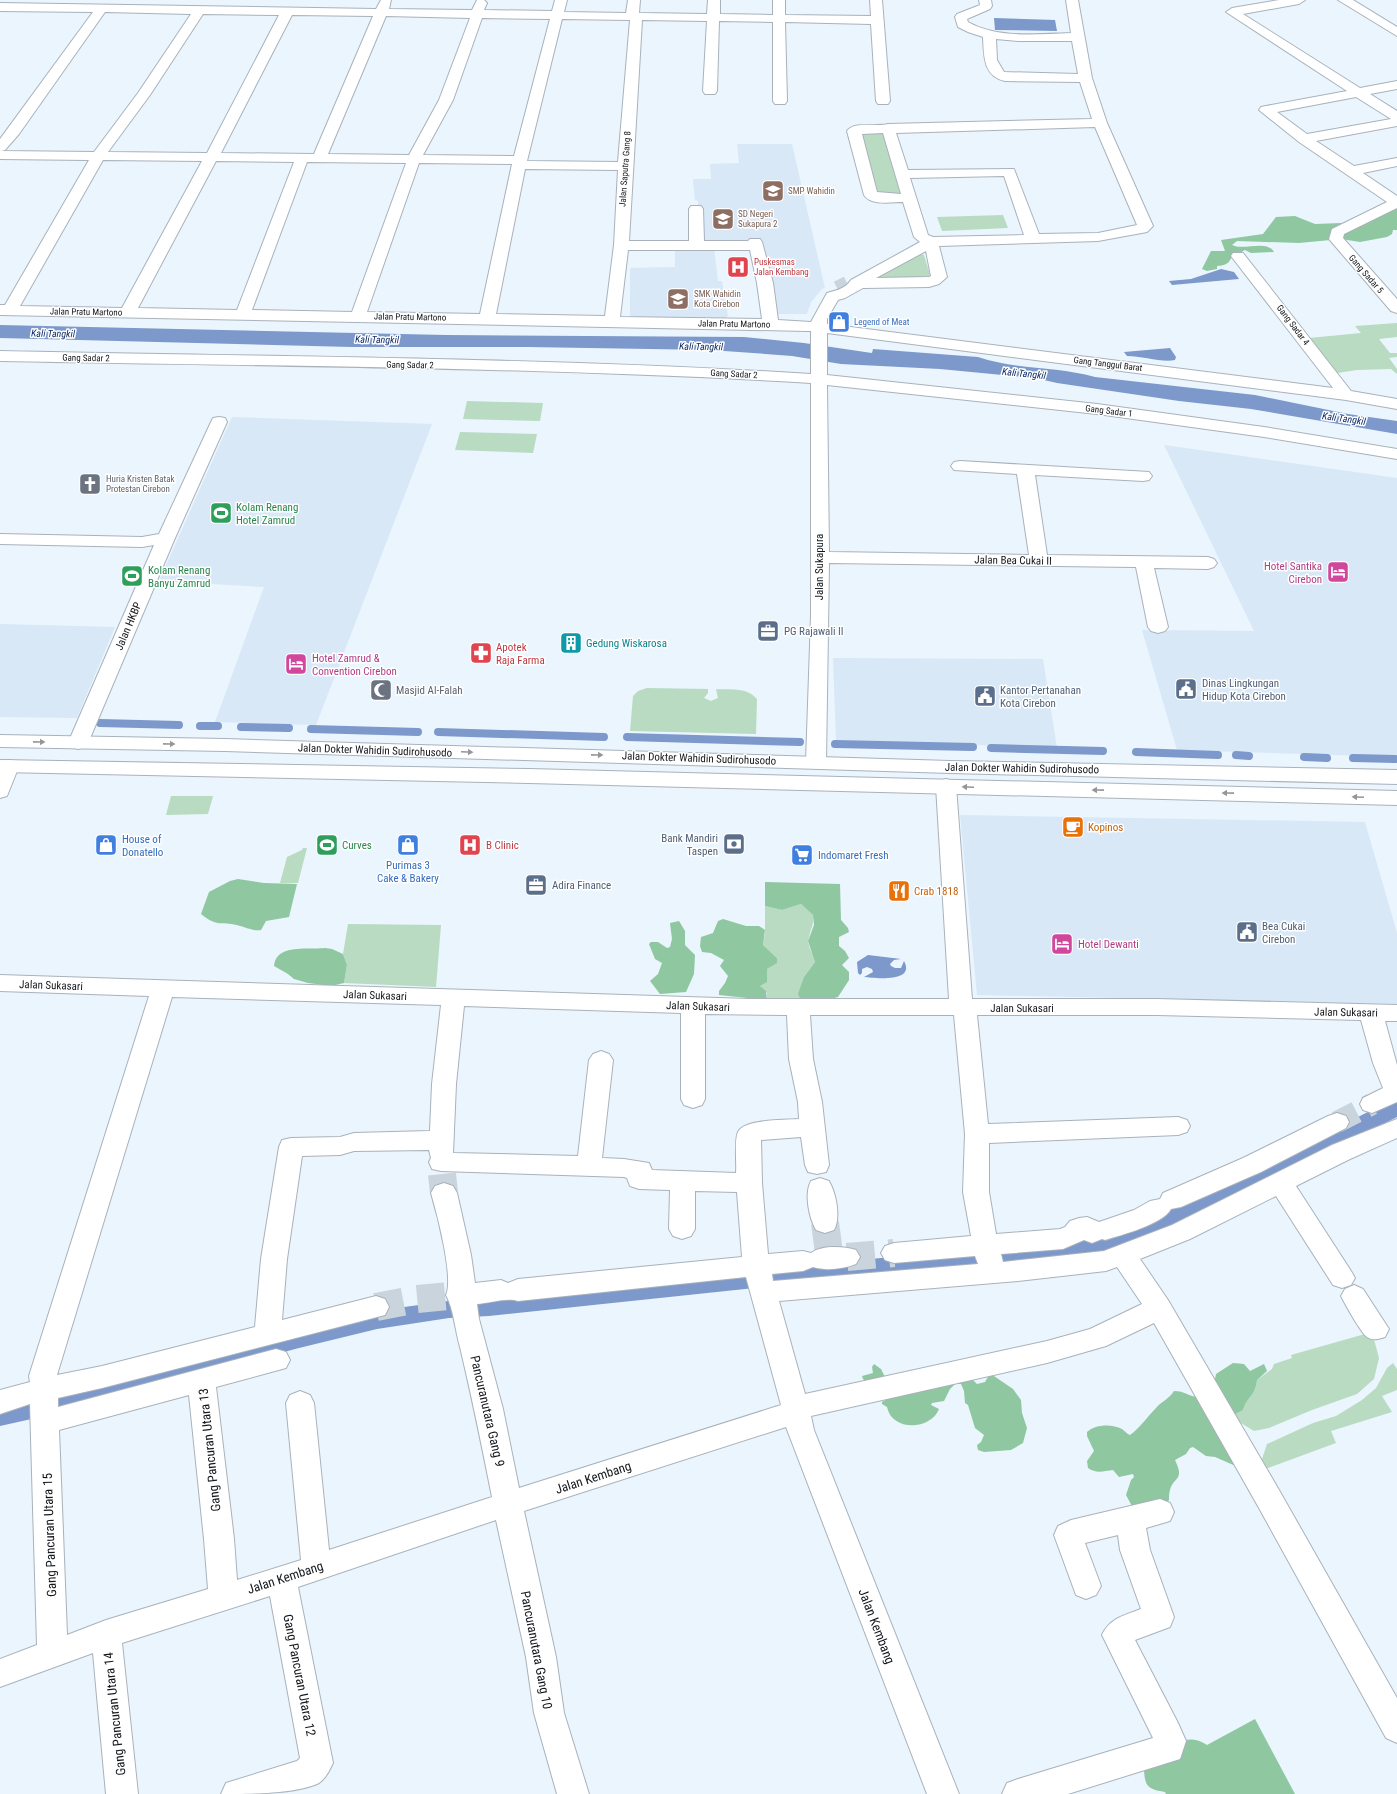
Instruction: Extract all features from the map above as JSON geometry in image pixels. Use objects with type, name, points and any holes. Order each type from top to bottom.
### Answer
[{"type":"street","points":[[319,158],[387,0]]},
{"type":"street","points":[[358,316],[414,159],[446,100],[482,0]]},
{"type":"street","points":[[487,319],[520,162],[561,0]]},
{"type":"street","name":"Jalan Saputra Gang 8","points":[[612,321],[621,245],[625,166],[636,20],[632,12],[634,0]]},
{"type":"street","points":[[710,91],[714,0]]},
{"type":"street","points":[[779,0],[780,101]]},
{"type":"street","points":[[876,0],[882,101]]},
{"type":"street","points":[[985,0],[986,6],[962,17],[961,20],[967,28],[989,35],[1079,37]]},
{"type":"street","points":[[843,288],[931,242],[1103,237],[1145,228],[1145,223],[1100,123],[1085,78],[1072,0]]},
{"type":"street","points":[[1299,0],[1232,12],[1397,117]]},
{"type":"street","points":[[1344,0],[1397,32]]},
{"type":"street","points":[[5,8],[101,9],[191,7],[287,12],[381,14],[876,20]]},
{"type":"street","points":[[5,310],[98,156],[143,94],[191,7]]},
{"type":"street","points":[[0,147],[14,131],[101,9]]},
{"type":"street","points":[[127,313],[210,157],[250,87],[287,12]]},
{"type":"street","points":[[989,35],[992,67],[1001,77],[1085,78]]},
{"type":"street","points":[[1397,85],[1267,109],[1268,112],[1304,139],[1397,203]]},
{"type":"street","points":[[1304,139],[1397,122]]},
{"type":"street","points":[[910,198],[880,198],[871,195],[854,132],[859,129],[1100,123]]},
{"type":"street","points":[[888,128],[921,237],[931,242]]},
{"type":"street","points":[[0,155],[414,159],[625,166]]},
{"type":"street","points":[[243,314],[302,158]]},
{"type":"street","points":[[1351,171],[1397,162]]},
{"type":"street","points":[[902,174],[1009,172],[1033,238]]},
{"type":"street","name":"Gang Sadar 5","points":[[1397,203],[1342,229],[1337,232],[1336,239],[1397,308]]},
{"type":"street","points":[[696,209],[697,246]]},
{"type":"street","points":[[843,288],[929,282],[938,280],[939,277],[931,242]]},
{"type":"street","points":[[621,245],[697,246],[756,244],[765,283],[771,324]]},
{"type":"street","name":"Gang Sadar 4","points":[[1238,256],[1265,287],[1282,313],[1346,395]]},
{"type":"street","name":"Jalan Sukapura","points":[[816,762],[820,616],[819,319],[822,312],[843,288]]},
{"type":"street","name":"Jalan Pratu Martono","points":[[5,310],[771,324],[820,334]]},
{"type":"street","name":"Gang Tanggul Barat","points":[[820,334],[892,336],[1346,395],[1397,404]]},
{"type":"street","name":"Gang Sadar 2","points":[[0,356],[820,375]]},
{"type":"street","name":"Gang Sadar 1","points":[[820,375],[1097,409],[1264,432],[1397,454]]},
{"type":"street","name":"Jalan HKBP","points":[[78,743],[166,538],[218,422]]},
{"type":"street","points":[[960,466],[1143,476]]},
{"type":"street","points":[[1026,469],[1039,560]]},
{"type":"street","points":[[0,539],[142,542],[166,538]]},
{"type":"street","name":"Jalan Bea Cukai II","points":[[819,557],[1208,563]]},
{"type":"street","points":[[1144,562],[1158,627]]},
{"type":"street","name":"Jalan Dokter Wahidin Sudirohusodo","points":[[0,741],[425,751],[950,767],[1397,777]]},
{"type":"street","points":[[102,768],[111,743]]},
{"type":"street","points":[[420,774],[425,751]]},
{"type":"street","points":[[0,791],[5,766]]},
{"type":"street","name":"Jalan Dokter Wahidin Sudirohusodo","points":[[5,766],[946,786],[1397,798]]},
{"type":"street","points":[[946,786],[960,996],[967,1021],[977,1134],[976,1192],[989,1259]]},
{"type":"street","name":"Jalan Sukasari","points":[[0,983],[693,1006],[798,1008],[1157,1007],[1397,1013]]},
{"type":"street","name":"Gang Pancuran Utara 15","points":[[52,1654],[43,1376],[163,989]]},
{"type":"street","name":"Pancuranutara Gang 9","points":[[453,998],[444,1084],[442,1167],[462,1302],[489,1409],[508,1504]]},
{"type":"street","points":[[693,1006],[693,1099]]},
{"type":"street","points":[[798,1008],[801,1059],[810,1102],[825,1223]]},
{"type":"street","points":[[1371,1013],[1384,1058],[1392,1082],[1397,1091],[1372,1104]]},
{"type":"street","points":[[589,1167],[601,1060]]},
{"type":"street","points":[[1102,1243],[1152,1211],[1252,1165],[1337,1122]]},
{"type":"street","points":[[977,1134],[1178,1126]]},
{"type":"street","points":[[812,1127],[750,1132],[748,1134],[749,1183],[760,1278],[796,1411],[804,1406],[1047,1352],[1097,1338],[1159,1308]]},
{"type":"street","points":[[462,1302],[509,1291],[760,1278],[989,1259],[1181,1232],[1280,1181],[1341,1152],[1397,1128]]},
{"type":"street","points":[[272,1347],[274,1259],[292,1147],[340,1146],[354,1142],[442,1167],[589,1167],[640,1170],[639,1179],[749,1183]]},
{"type":"street","points":[[682,1229],[683,1181]]},
{"type":"street","points":[[1280,1181],[1376,1329]]},
{"type":"street","points":[[894,1253],[989,1259],[1063,1240],[1074,1234],[1079,1228],[1090,1228],[1159,1308],[1269,1499],[1397,1728]]},
{"type":"street","points":[[760,1278],[826,1258]]},
{"type":"street","points":[[45,1406],[102,1377],[233,1343],[272,1347],[376,1307]]},
{"type":"street","points":[[233,1343],[238,1370]]},
{"type":"street","name":"Gang Pancuran Utara 13","points":[[222,1597],[219,1539],[201,1380],[238,1370],[272,1347]]},
{"type":"street","points":[[0,1402],[45,1406],[201,1380]]},
{"type":"street","points":[[300,1403],[316,1568]]},
{"type":"street","name":"Jalan Kembang","points":[[0,1673],[106,1634],[282,1579],[508,1504],[785,1416],[796,1411],[800,1430],[943,1794]]},
{"type":"street","name":"Pancuranutara Gang 10","points":[[508,1504],[541,1657],[549,1713],[573,1794]]},
{"type":"street","points":[[1086,1586],[1069,1534],[1160,1512]]},
{"type":"street","points":[[1018,1794],[1169,1748],[1170,1740],[1167,1733],[1117,1635],[1130,1627],[1158,1617],[1135,1550],[1130,1520]]},
{"type":"street","name":"Gang Pancuran Utara 12","points":[[255,1791],[307,1773],[317,1763],[282,1579]]},
{"type":"street","name":"Gang Pancuran Utara 14","points":[[106,1634],[122,1794]]},
{"type":"shaded area","name":"SMP Wahidin","points":[[737,144],[792,144],[825,288],[822,289],[811,302],[807,314],[773,314],[763,244],[710,244],[699,238],[698,201],[695,200],[693,179],[711,179],[710,164],[739,163]]},
{"type":"shaded area","name":"SMK Wahidin Kota Cirebon","points":[[675,247],[714,247],[718,281],[722,281],[728,316],[724,319],[630,319],[630,268],[675,267]]},
{"type":"shaded area","points":[[232,417],[432,424],[316,725],[215,722],[264,587],[159,581]]},
{"type":"shaded area","points":[[1164,445],[1397,478],[1397,757],[1177,750],[1142,630],[1254,631]]},
{"type":"shaded area","points":[[0,624],[115,627],[77,718],[0,717]]},
{"type":"shaded area","points":[[833,658],[1043,659],[1057,748],[836,740]]},
{"type":"shaded area","points":[[960,815],[1365,822],[1397,933],[1397,1004],[977,995]]},
{"type":"green space","points":[[883,133],[901,193],[899,194],[878,193],[861,134]]},
{"type":"green space","points":[[1397,208],[1397,230],[1393,230],[1392,234],[1387,237],[1360,242],[1341,239],[1299,243],[1237,241],[1232,245],[1243,247],[1266,246],[1271,248],[1274,252],[1251,253],[1245,250],[1233,256],[1225,265],[1217,266],[1217,269],[1207,271],[1202,269],[1211,251],[1225,251],[1221,240],[1263,234],[1276,217],[1295,216],[1315,224],[1368,222]]},
{"type":"green space","points":[[1003,215],[1008,228],[942,231],[937,217]]},
{"type":"green space","points":[[921,254],[924,255],[930,275],[929,277],[878,278]]},
{"type":"green space","points":[[1397,323],[1397,337],[1379,339],[1390,353],[1397,353],[1397,357],[1389,358],[1397,369],[1397,374],[1391,369],[1357,370],[1337,373],[1309,338],[1361,333],[1355,326]]},
{"type":"green space","points":[[467,401],[543,403],[540,421],[463,419]]},
{"type":"green space","points":[[460,432],[537,434],[533,453],[455,450]]},
{"type":"green space","points":[[647,688],[708,689],[708,693],[704,698],[711,701],[718,698],[716,689],[738,690],[753,695],[757,699],[756,734],[630,731],[633,696],[638,691]]},
{"type":"green space","points":[[171,796],[213,796],[208,814],[166,815]]},
{"type":"green space","points":[[303,848],[307,848],[298,883],[280,883],[287,857],[302,850]]},
{"type":"green space","points":[[238,879],[264,883],[297,884],[289,917],[266,921],[261,930],[258,930],[234,924],[217,923],[207,919],[201,914],[209,892],[230,881]]},
{"type":"green space","points":[[765,882],[840,884],[841,920],[848,928],[849,932],[839,937],[839,946],[845,951],[849,958],[842,965],[849,972],[849,980],[838,997],[827,1000],[801,1000],[798,994],[804,977],[815,962],[808,941],[814,925],[813,915],[801,904],[782,910],[765,906]]},
{"type":"green space","points":[[801,904],[813,915],[813,924],[808,940],[815,962],[804,977],[801,1000],[767,1000],[767,993],[760,986],[767,969],[777,962],[777,958],[763,945],[765,933],[765,906],[782,910]]},
{"type":"green space","points":[[723,919],[746,926],[759,926],[765,930],[763,945],[777,958],[777,963],[767,969],[767,982],[760,986],[766,991],[767,1000],[719,995],[719,991],[728,976],[720,966],[724,960],[711,953],[702,952],[700,946],[701,937],[713,933],[718,921]]},
{"type":"green space","points":[[679,921],[685,931],[685,945],[695,955],[694,974],[686,992],[660,994],[650,981],[658,974],[662,963],[655,959],[649,944],[651,942],[658,942],[667,948],[670,947],[672,939],[670,923]]},
{"type":"green space","points":[[348,924],[441,925],[436,987],[344,983],[347,965],[343,954]]},
{"type":"green space","points":[[294,949],[332,949],[343,954],[347,965],[344,983],[331,986],[308,983],[294,979],[274,966],[276,959],[287,951]]},
{"type":"green space","points":[[1372,1332],[1379,1358],[1374,1379],[1357,1394],[1312,1410],[1269,1428],[1254,1431],[1231,1417],[1243,1410],[1247,1401],[1255,1390],[1257,1380],[1272,1369],[1274,1364],[1292,1358],[1291,1355]]},
{"type":"green space","points":[[1233,1363],[1244,1364],[1250,1371],[1264,1364],[1267,1371],[1257,1380],[1255,1390],[1247,1401],[1243,1410],[1229,1418],[1238,1467],[1215,1457],[1206,1456],[1193,1447],[1190,1448],[1186,1454],[1175,1460],[1179,1475],[1170,1490],[1169,1500],[1162,1508],[1134,1510],[1126,1495],[1131,1480],[1134,1477],[1133,1474],[1119,1477],[1113,1470],[1097,1472],[1088,1468],[1087,1461],[1094,1451],[1087,1436],[1087,1432],[1091,1429],[1099,1426],[1118,1427],[1130,1435],[1174,1391],[1192,1396],[1199,1396],[1212,1383],[1216,1374]]},
{"type":"green space","points":[[1393,1363],[1397,1369],[1397,1390],[1382,1396],[1392,1412],[1331,1431],[1336,1443],[1260,1471],[1261,1462],[1267,1444],[1313,1423],[1336,1416],[1362,1400],[1376,1388],[1387,1368]]},
{"type":"green space","points":[[874,1364],[881,1369],[886,1379],[971,1378],[977,1384],[985,1382],[991,1374],[1013,1389],[1021,1400],[1022,1413],[1027,1428],[1023,1443],[1011,1450],[984,1452],[978,1450],[977,1445],[981,1442],[984,1435],[975,1428],[968,1405],[965,1403],[964,1391],[961,1384],[955,1384],[950,1389],[944,1401],[932,1403],[931,1405],[939,1409],[935,1416],[928,1421],[912,1425],[896,1421],[890,1415],[887,1407],[882,1404],[882,1402],[887,1399],[863,1379],[862,1376],[873,1373],[872,1367]]},
{"type":"green space","points":[[1255,1719],[1295,1794],[1166,1794],[1165,1792],[1155,1790],[1148,1786],[1145,1780],[1144,1770],[1173,1745],[1189,1739],[1207,1745]]},
{"type":"water","points":[[994,18],[1055,20],[1057,31],[995,30]]},
{"type":"water","points":[[1221,269],[1234,272],[1239,279],[1172,285],[1169,281],[1191,279]]},
{"type":"water","name":"Kali Tangkil","points":[[0,325],[446,335],[744,337],[804,343],[872,353],[873,349],[978,357],[1007,364],[1066,371],[1095,377],[1255,395],[1348,414],[1397,421],[1397,434],[1251,409],[1179,401],[1057,383],[1035,378],[940,369],[841,364],[792,356],[710,350],[528,347],[351,347],[0,338]]},
{"type":"water","points":[[1170,348],[1176,357],[1175,360],[1165,361],[1127,356],[1124,352]]},
{"type":"water","points":[[868,955],[901,959],[894,960],[890,964],[895,968],[901,968],[904,961],[906,968],[904,973],[892,978],[864,977],[873,972],[872,969],[867,967],[862,969],[862,973],[860,975],[858,973],[857,962]]},
{"type":"water","points":[[1397,1097],[1397,1117],[1204,1215],[1096,1257],[782,1285],[489,1316],[449,1318],[377,1329],[299,1348],[54,1414],[0,1426],[0,1407],[375,1311],[448,1301],[779,1267],[1053,1243],[1321,1136]]},
{"type":"waterway","points":[[100,723],[179,725]]},
{"type":"waterway","points":[[200,726],[218,726]]},
{"type":"waterway","points":[[241,727],[289,728]]},
{"type":"waterway","points":[[311,729],[418,732]]},
{"type":"waterway","points":[[438,732],[604,737]]},
{"type":"waterway","points":[[627,737],[800,742]]},
{"type":"waterway","points":[[835,744],[973,747]]},
{"type":"waterway","points":[[991,748],[1103,751]]},
{"type":"waterway","points":[[1136,752],[1218,755]]},
{"type":"waterway","points":[[1236,755],[1249,756]]},
{"type":"waterway","points":[[1304,757],[1327,758]]},
{"type":"waterway","points":[[1353,758],[1395,759]]},
{"type":"tunnel","points":[[837,288],[847,283]]},
{"type":"tunnel","points":[[1337,1122],[1372,1104]]},
{"type":"tunnel","points":[[442,1174],[444,1193]]},
{"type":"tunnel","points":[[825,1223],[829,1253]]},
{"type":"tunnel","points":[[847,1257],[894,1253]]},
{"type":"tunnel","points":[[376,1307],[417,1299],[459,1295]]},
{"type":"place","name":"SMP Wahidin","points":[[773,191]]},
{"type":"place","name":"SD Negeri Sukapura 2","points":[[723,219]]},
{"type":"place","name":"Puskesmas Jalan Kembang","points":[[738,267]]},
{"type":"place","name":"SMK Wahidin Kota Cirebon","points":[[678,299]]},
{"type":"place","name":"Legend of Meat","points":[[839,322]]},
{"type":"place","name":"Huria Kristen Batak Protestan Cirebon","points":[[90,484]]},
{"type":"place","name":"Kolam Renang Hotel Zamrud","points":[[221,513]]},
{"type":"place","name":"Hotel Santika Cirebon","points":[[1338,572]]},
{"type":"place","name":"Kolam Renang Banyu Zamrud","points":[[132,576]]},
{"type":"place","name":"PG Rajawali II","points":[[768,631]]},
{"type":"place","name":"Gedung Wiskarosa","points":[[571,643]]},
{"type":"place","name":"Apotek Raja Farma","points":[[481,653]]},
{"type":"place","name":"Hotel Zamrud & Convention Cirebon","points":[[296,664]]},
{"type":"place","name":"Dinas Lingkungan Hidup Kota Cirebon","points":[[1186,689]]},
{"type":"place","name":"Masjid Al-Falah","points":[[381,690]]},
{"type":"place","name":"Kantor Pertanahan Kota Cirebon","points":[[985,696]]},
{"type":"place","name":"Kopinos","points":[[1073,827]]},
{"type":"place","name":"Bank Mandiri Taspen","points":[[734,844]]},
{"type":"place","name":"House of Donatello","points":[[106,845]]},
{"type":"place","name":"Curves","points":[[327,845]]},
{"type":"place","name":"Purimas 3 Cake & Bakery","points":[[408,845]]},
{"type":"place","name":"B Clinic","points":[[470,845]]},
{"type":"place","name":"Indomaret Fresh","points":[[802,855]]},
{"type":"place","name":"Adira Finance","points":[[536,885]]},
{"type":"place","name":"Crab 1818","points":[[899,891]]},
{"type":"place","name":"Bea Cukai Cirebon","points":[[1247,932]]},
{"type":"place","name":"Hotel Dewanti","points":[[1062,944]]}]
